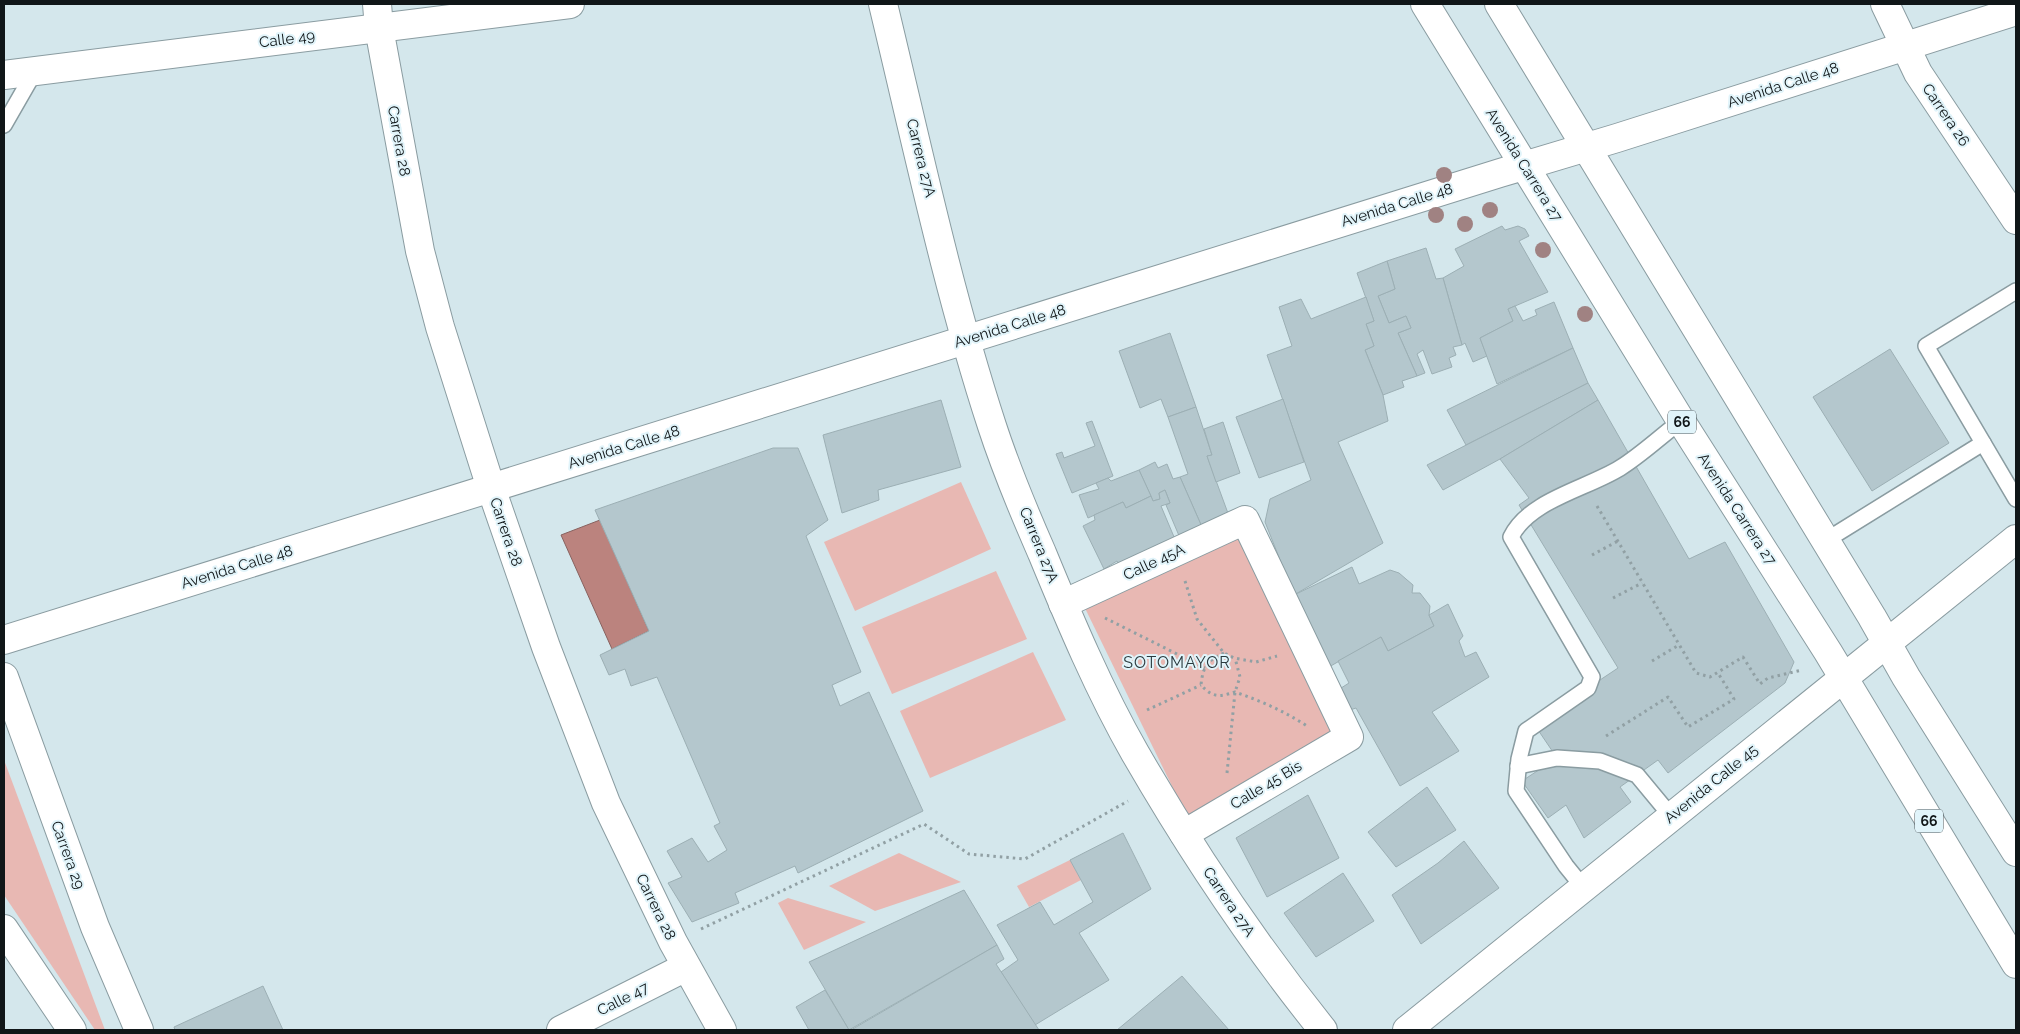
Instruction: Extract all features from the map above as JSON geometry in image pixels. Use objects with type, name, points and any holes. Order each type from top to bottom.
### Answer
[{"type":"main road","name":"Calle 49","points":[[4,75],[35,72],[378,16],[570,4]]},
{"type":"main road","name":"Carrera 27A","points":[[883,4],[966,340],[993,428],[1066,602],[1120,723],[1184,834],[1226,899],[1272,964],[1323,1030]]},
{"type":"main road","name":"Avenida Carrera 27","points":[[1425,4],[1681,421],[1843,677],[2016,964]]},
{"type":"main road","points":[[1499,4],[1886,642],[2016,852]]},
{"type":"main road","name":"Carrera 26","points":[[1885,4],[1918,73],[2016,220]]},
{"type":"main road","name":"Avenida Calle 48","points":[[4,640],[1586,148],[2016,11]]},
{"type":"main road","name":"Carrera 28","points":[[378,16],[420,251],[440,327],[491,488],[546,647],[606,803],[673,942],[722,1030]]},
{"type":"main road","name":"Calle 45A","points":[[1066,602],[1245,520],[1306,648]]},
{"type":"main road","name":"Avenida Calle 45","points":[[1407,1030],[2016,539]]},
{"type":"main road","points":[[1306,648],[1342,741]]},
{"type":"main road","name":"Carrera 29","points":[[4,677],[95,926],[139,1030]]},
{"type":"main road","name":"Calle 45 Bis","points":[[1184,834],[1342,741]]},
{"type":"main road","points":[[4,929],[72,1030]]},
{"type":"main road","name":"Calle 47","points":[[561,1030],[686,967]]},
{"type":"lane","points":[[4,125],[35,72]]},
{"type":"lane","points":[[2016,291],[1926,346],[2016,499]]},
{"type":"lane","points":[[1584,887],[1566,866],[1516,791],[1518,766],[1526,731],[1588,688],[1592,677],[1511,537],[1517,524],[1536,509],[1622,467],[1681,421]]},
{"type":"lane","points":[[1825,541],[1983,443]]},
{"type":"lane","points":[[1518,766],[1557,758],[1600,761],[1637,775],[1671,816]]},
{"type":"path","points":[[1595,502],[1696,673],[1710,677],[1718,674],[1743,657],[1760,684],[1768,678],[1807,670]]},
{"type":"path","points":[[1592,555],[1618,540]]},
{"type":"path","points":[[1177,552],[1197,619],[1224,653],[1234,658],[1256,662],[1306,648]]},
{"type":"path","points":[[1613,598],[1642,583]]},
{"type":"path","points":[[1066,602],[1205,668]]},
{"type":"path","points":[[1652,661],[1679,645]]},
{"type":"path","points":[[1224,653],[1211,659],[1202,671],[1201,685],[1208,692],[1222,697],[1235,692],[1260,700],[1342,741]]},
{"type":"path","points":[[1224,811],[1235,692],[1240,677],[1234,658]]},
{"type":"path","points":[[1602,739],[1668,697],[1688,727],[1734,698],[1718,674]]},
{"type":"path","points":[[1120,723],[1201,685]]},
{"type":"path","points":[[673,942],[924,824],[969,854],[1025,859],[1155,785]]},
{"type":"shaded area","points":[[961,482],[991,549],[855,611],[824,542]]},
{"type":"shaded area","points":[[600,520],[649,631],[612,649],[561,535]]},
{"type":"shaded area","points":[[1241,528],[1338,736],[1189,821],[1081,600]]},
{"type":"shaded area","points":[[996,571],[1027,639],[892,694],[862,627]]},
{"type":"shaded area","points":[[1033,652],[1066,720],[930,778],[900,711]]},
{"type":"shaded area","points":[[4,760],[105,1030],[95,1030],[4,895]]},
{"type":"shaded area","points":[[899,853],[961,882],[875,911],[829,886]]},
{"type":"shaded area","points":[[1070,860],[1081,880],[1029,907],[1017,886]]},
{"type":"shaded area","points":[[788,898],[866,922],[804,950],[778,903]]},
{"type":"building","points":[[1502,226],[1505,230],[1518,226],[1525,229],[1529,236],[1519,241],[1548,292],[1508,309],[1513,321],[1480,338],[1487,356],[1473,362],[1465,343],[1462,345],[1443,278],[1464,266],[1455,249]]},
{"type":"building","points":[[1426,248],[1436,279],[1443,278],[1462,345],[1453,347],[1456,355],[1449,358],[1452,367],[1432,374],[1423,350],[1417,354],[1425,373],[1417,376],[1398,333],[1411,328],[1406,316],[1389,323],[1378,296],[1395,289],[1387,261]]},
{"type":"building","points":[[1387,261],[1395,289],[1378,296],[1389,323],[1406,316],[1411,328],[1398,333],[1417,376],[1402,381],[1404,387],[1383,395],[1365,350],[1374,346],[1366,324],[1374,321],[1357,273]]},
{"type":"building","points":[[1366,297],[1374,321],[1366,324],[1374,346],[1365,350],[1383,395],[1388,421],[1338,442],[1383,543],[1294,595],[1265,522],[1270,499],[1311,480],[1267,355],[1292,346],[1279,307],[1301,299],[1311,319]]},
{"type":"building","points":[[1554,302],[1573,348],[1497,384],[1480,338],[1513,321],[1508,309],[1515,306],[1523,321],[1537,315],[1535,310]]},
{"type":"building","points":[[1170,333],[1196,407],[1168,417],[1161,399],[1140,408],[1119,351]]},
{"type":"building","points":[[1573,348],[1588,383],[1466,445],[1447,410]]},
{"type":"building","points":[[1890,349],[1949,443],[1872,491],[1813,397]]},
{"type":"building","points":[[1588,383],[1598,400],[1500,459],[1443,490],[1427,465]]},
{"type":"building","points":[[1283,399],[1304,462],[1259,478],[1236,417]]},
{"type":"building","points":[[941,400],[961,467],[878,490],[879,500],[842,513],[823,435]]},
{"type":"building","points":[[1598,400],[1689,559],[1725,542],[1794,662],[1785,683],[1668,773],[1658,760],[1620,787],[1631,802],[1584,838],[1566,805],[1548,818],[1522,781],[1557,758],[1534,724],[1618,668],[1519,505],[1529,498],[1500,459]]},
{"type":"building","points":[[1196,407],[1212,455],[1207,456],[1229,516],[1202,527],[1180,477],[1188,474],[1168,417]]},
{"type":"building","points":[[1092,421],[1113,476],[1072,493],[1056,454],[1062,452],[1064,458],[1095,446],[1086,423]]},
{"type":"building","points":[[1223,422],[1240,473],[1216,482],[1207,456],[1212,455],[1204,429]]},
{"type":"building","points":[[773,448],[798,448],[828,520],[806,536],[861,672],[832,685],[840,706],[869,692],[923,811],[798,873],[795,866],[735,893],[739,903],[692,922],[668,883],[682,877],[667,851],[692,838],[708,862],[727,850],[714,826],[720,823],[657,677],[631,686],[625,669],[609,675],[600,655],[649,631],[595,510]]},
{"type":"building","points":[[1155,462],[1158,468],[1167,464],[1173,479],[1180,477],[1202,527],[1180,538],[1166,505],[1170,503],[1165,490],[1159,493],[1160,499],[1153,501],[1139,470]]},
{"type":"building","points":[[1139,470],[1151,496],[1126,508],[1123,502],[1088,518],[1079,495],[1099,489],[1096,483],[1108,478],[1111,481]]},
{"type":"building","points":[[1165,490],[1170,503],[1161,506],[1177,544],[1119,565],[1117,561],[1104,569],[1083,526],[1095,520],[1094,515],[1123,502],[1126,508],[1151,496],[1153,501],[1160,499],[1159,493]]},
{"type":"building","points":[[1352,567],[1359,584],[1390,570],[1399,573],[1413,585],[1412,593],[1420,593],[1430,606],[1429,615],[1434,626],[1388,651],[1381,637],[1329,667],[1294,595]]},
{"type":"building","points":[[1448,604],[1463,636],[1459,641],[1465,657],[1476,652],[1489,677],[1432,712],[1459,751],[1400,786],[1356,708],[1347,711],[1338,690],[1349,683],[1338,661],[1381,637],[1388,651],[1434,626],[1429,615]]},
{"type":"building","points":[[1427,787],[1456,830],[1396,867],[1368,832]]},
{"type":"building","points":[[1308,795],[1339,858],[1267,897],[1236,838]]},
{"type":"building","points":[[1123,833],[1151,889],[1079,933],[1109,980],[1035,1025],[1001,972],[1018,960],[997,925],[1040,902],[1054,925],[1093,902],[1070,860]]},
{"type":"building","points":[[1464,841],[1499,888],[1421,944],[1392,895],[1438,863]]},
{"type":"building","points":[[1343,873],[1374,921],[1316,957],[1284,913]]},
{"type":"building","points":[[964,890],[997,945],[849,1030],[809,962]]},
{"type":"building","points":[[997,945],[1004,959],[996,964],[1039,1030],[851,1030]]},
{"type":"building","points":[[1182,976],[1229,1030],[1117,1030]]},
{"type":"building","points":[[263,986],[283,1030],[175,1030],[174,1027]]},
{"type":"building","points":[[825,990],[849,1030],[809,1030],[796,1007]]},
{"type":"district","name":"SOTOMAYOR","points":[[1177,662]]}]
